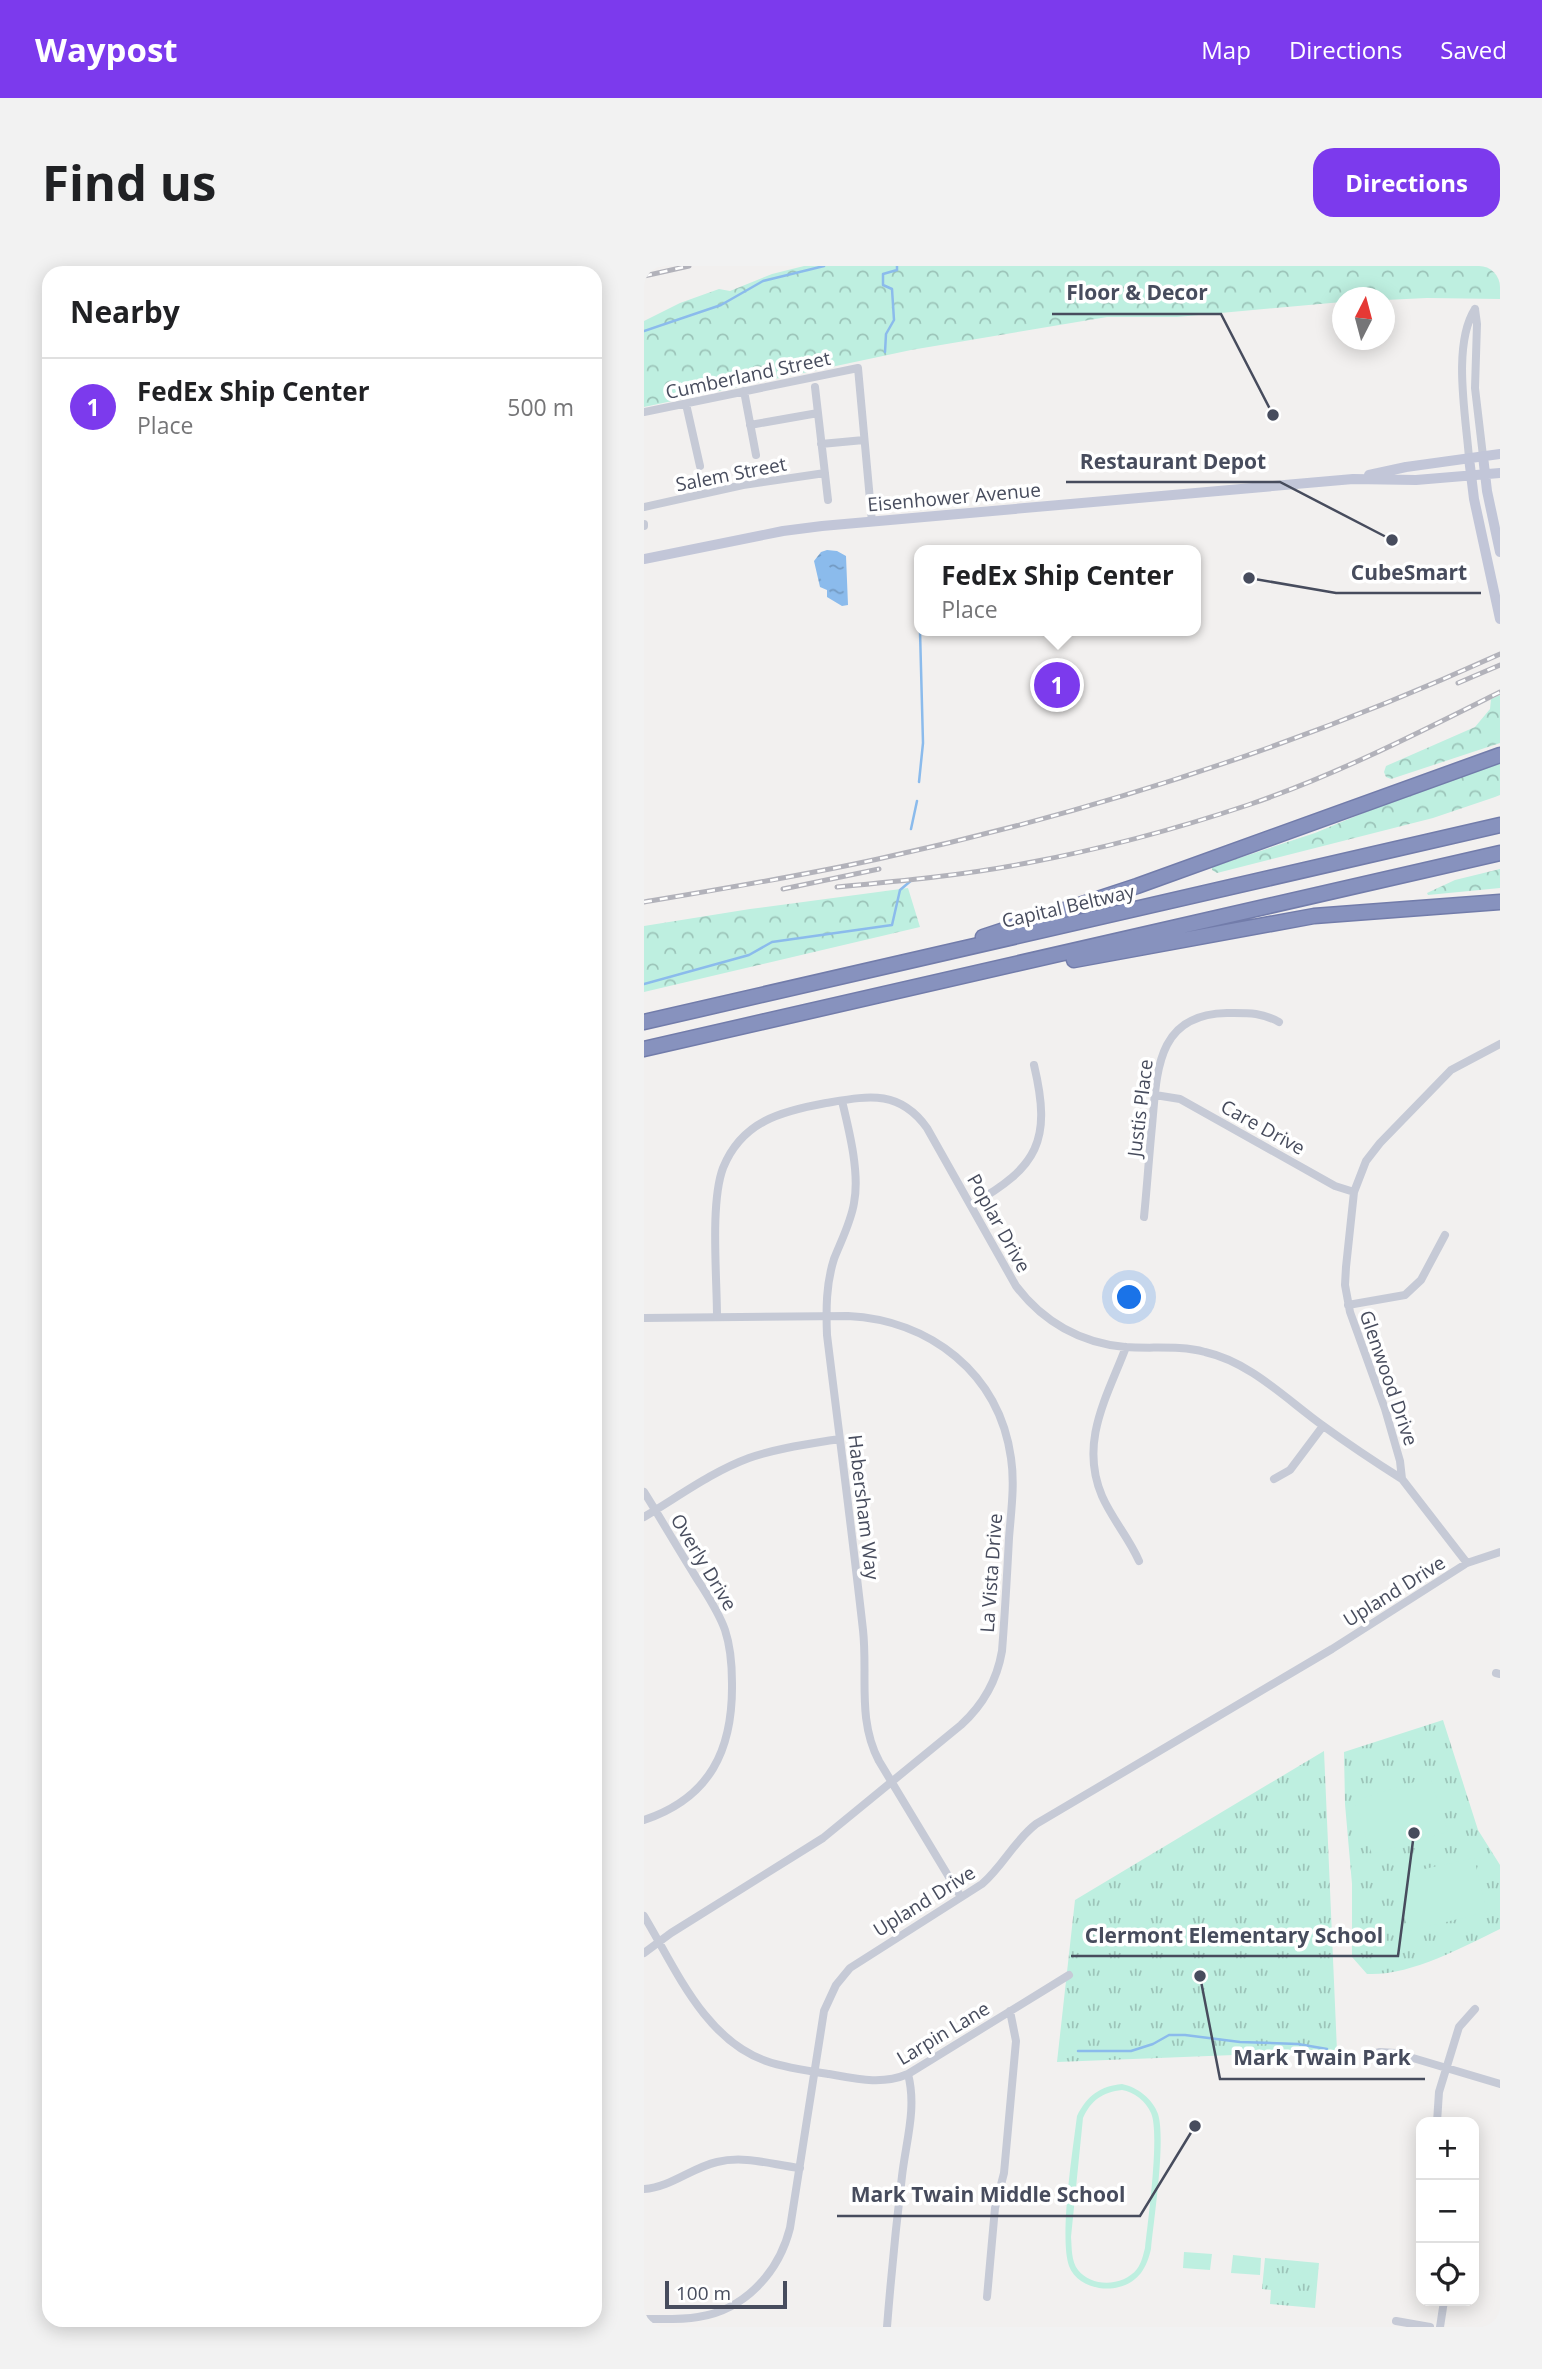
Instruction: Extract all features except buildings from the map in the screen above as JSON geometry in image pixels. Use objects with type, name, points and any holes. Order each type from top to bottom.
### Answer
[{"type":"highway","points":[[812,984],[965,943],[1090,902],[1500,755]]},
{"type":"highway","name":"Capital Beltway","points":[[644,1022],[1500,825]]},
{"type":"highway","points":[[644,1049],[1500,853]]},
{"type":"highway","points":[[908,989],[1302,918],[1500,902]]},
{"type":"main road","name":"Eisenhower Avenue","points":[[1353,479],[1406,467],[1500,454]]},
{"type":"main road","points":[[1483,456],[1500,552]]},
{"type":"main road","points":[[1469,458],[1474,499],[1500,619]]},
{"type":"main road","name":"Eisenhower Avenue","points":[[644,559],[783,531],[872,522],[1353,479],[1416,480],[1500,473]]},
{"type":"main road","points":[[1496,535],[1500,505]]},
{"type":"street","points":[[1469,458],[1464,354],[1466,327],[1475,309],[1475,388],[1483,456]]},
{"type":"street","name":"Cumberland Street","points":[[644,412],[858,368],[864,440]]},
{"type":"street","points":[[815,387],[828,500]]},
{"type":"street","points":[[744,391],[757,455]]},
{"type":"street","points":[[686,404],[700,466]]},
{"type":"street","points":[[750,425],[818,413]]},
{"type":"street","points":[[821,444],[864,440],[872,522]]},
{"type":"street","name":"Salem Street","points":[[644,507],[743,485],[825,473]]},
{"type":"street","name":"Justis Place","points":[[1144,1217],[1157,1068],[1163,1050],[1174,1035],[1189,1022],[1212,1014],[1250,1013],[1266,1015],[1279,1022]]},
{"type":"street","name":"Glenwood Drive","points":[[1467,1563],[1402,1479],[1400,1461],[1385,1409],[1348,1305],[1346,1267],[1354,1192],[1362,1168],[1371,1154],[1443,1077],[1460,1063],[1500,1044]]},
{"type":"street","points":[[971,1205],[1010,1181],[1024,1167],[1035,1149],[1043,1112],[1034,1065]]},
{"type":"street","name":"Care Drive","points":[[1155,1095],[1171,1096],[1180,1100],[1335,1186],[1354,1192]]},
{"type":"street","name":"Poplar Drive","points":[[718,1317],[716,1198],[720,1176],[729,1156],[747,1134],[771,1117],[791,1110],[865,1097],[881,1097],[916,1114],[928,1128],[1016,1286],[1036,1310],[1079,1336],[1104,1344],[1185,1348],[1224,1357],[1248,1370],[1323,1426],[1402,1479]]},
{"type":"street","name":"Habersham Way","points":[[842,1101],[856,1194],[852,1214],[830,1273],[826,1316],[863,1633],[866,1726],[872,1749],[961,1897]]},
{"type":"street","points":[[1348,1305],[1405,1295],[1421,1280],[1445,1235]]},
{"type":"street","name":"La Vista Drive","points":[[644,1318],[862,1316],[892,1322],[920,1333],[948,1350],[971,1372],[990,1398],[1003,1427],[1011,1457],[1012,1487],[1003,1640],[995,1676],[984,1699],[968,1718],[804,1852],[644,1954]]},
{"type":"street","points":[[1126,1347],[1097,1417],[1092,1453],[1102,1494],[1139,1561]]},
{"type":"street","points":[[1275,1479],[1290,1470],[1323,1426]]},
{"type":"street","points":[[644,1517],[717,1473],[749,1458],[839,1439]]},
{"type":"street","name":"Overly Drive","points":[[644,1492],[715,1609],[725,1630],[732,1662],[732,1704],[728,1737],[720,1758],[708,1777],[683,1801],[666,1812],[644,1820]]},
{"type":"street","points":[[1467,1563],[1500,1552]]},
{"type":"street","name":"Upland Drive","points":[[644,2319],[684,2319],[713,2314],[737,2303],[760,2285],[778,2261],[788,2238],[824,2011],[831,1992],[860,1959],[990,1878],[1019,1838],[1036,1824],[1332,1649],[1467,1563]]},
{"type":"street","name":"Larpin Lane","points":[[644,1916],[702,2011],[727,2039],[766,2061],[877,2081],[908,2074],[1069,1975]]},
{"type":"street","points":[[1437,2117],[1439,2092],[1459,2027],[1475,2009]]},
{"type":"street","points":[[987,2297],[995,2208],[1004,2173],[1016,2041],[1010,2011]]},
{"type":"street","points":[[1368,2055],[1389,2052],[1500,2084]]},
{"type":"street","points":[[887,2327],[902,2173],[913,2099],[908,2074]]},
{"type":"street","points":[[644,2189],[666,2185],[706,2165],[728,2160],[800,2168]]},
{"type":"street","points":[[1440,2327],[1443,2306]]},
{"type":"street","points":[[1396,2321],[1430,2327]]},
{"type":"green space","points":[[804,266],[1500,266],[1500,299],[1395,300],[1395,287],[1332,287],[1332,303],[1177,317],[1107,317],[911,350],[644,407],[644,321],[680,303],[719,289],[730,291],[772,274]]},
{"type":"green space","points":[[1500,695],[1500,743],[1391,779],[1386,777],[1386,766],[1475,727],[1490,709],[1491,699]]},
{"type":"green space","points":[[1500,763],[1500,795],[1495,797],[1433,818],[1217,873],[1212,870],[1212,867],[1315,833],[1385,804]]},
{"type":"green space","points":[[1500,869],[1500,888],[1427,893],[1455,880]]},
{"type":"green space","points":[[908,888],[920,927],[644,992],[644,926]]},
{"type":"green space","points":[[1443,1720],[1478,1830],[1500,1865],[1500,1929],[1418,1966],[1367,1974],[1352,1957],[1352,1884],[1345,1804],[1344,1752]]},
{"type":"green space","points":[[1324,1751],[1337,2051],[1057,2062],[1075,1900]]},
{"type":"green space","points":[[1430,1777],[1448,1832],[1372,1854],[1354,1801]]},
{"type":"green space","points":[[1474,1858],[1487,1912],[1409,1931],[1397,1875]]},
{"type":"green space","points":[[1122,2084],[1139,2091],[1158,2114],[1161,2142],[1157,2200],[1151,2249],[1141,2273],[1126,2285],[1105,2289],[1090,2286],[1072,2273],[1066,2253],[1066,2215],[1077,2116],[1095,2093]],"holes":[[[1122,2090],[1139,2098],[1151,2113],[1154,2139],[1152,2178],[1145,2248],[1140,2264],[1131,2275],[1108,2283],[1091,2280],[1078,2270],[1074,2263],[1071,2237],[1083,2118],[1098,2098]]]},
{"type":"green space","points":[[1184,2252],[1212,2254],[1210,2270],[1183,2268]]},
{"type":"green space","points":[[1233,2255],[1261,2258],[1260,2275],[1231,2273]]},
{"type":"green space","points":[[1265,2258],[1319,2263],[1315,2308],[1270,2304],[1271,2290],[1262,2289]]},
{"type":"water","points":[[827,550],[846,556],[848,605],[842,606],[827,597],[827,590],[820,587],[814,561],[821,552]]},
{"type":"waterway","points":[[644,331],[721,305],[763,281],[824,266]]},
{"type":"waterway","points":[[885,352],[886,334],[894,320],[892,289],[883,285],[883,274],[897,270],[897,266]]},
{"type":"waterway","points":[[919,782],[923,743],[920,636]]},
{"type":"waterway","points":[[911,829],[917,801]]},
{"type":"waterway","points":[[644,984],[749,955],[772,942],[892,925],[900,890],[913,879]]},
{"type":"waterway","points":[[1078,2051],[1131,2051],[1169,2035],[1298,2044],[1327,2049]]},
{"type":"railway","points":[[644,276],[689,266]]},
{"type":"railway","points":[[644,902],[878,859],[958,841],[1116,798],[1349,718],[1500,654]]},
{"type":"railway","points":[[1458,683],[1500,665]]},
{"type":"railway","points":[[837,887],[957,874],[1027,863],[1111,845],[1194,822],[1313,780],[1376,753],[1500,692]]},
{"type":"railway","points":[[783,889],[879,869]]},
{"type":"place","name":"Floor & Decor","points":[[1273,415]]},
{"type":"place","name":"Restaurant Depot","points":[[1392,540]]},
{"type":"place","name":"CubeSmart","points":[[1249,578]]},
{"type":"place","name":"FedEx Ship Center","points":[[1057,685]]},
{"type":"place","name":"Clermont Elementary School","points":[[1414,1833]]},
{"type":"place","name":"Mark Twain Park","points":[[1200,1976]]},
{"type":"place","name":"Mark Twain Middle School","points":[[1195,2126]]}]
